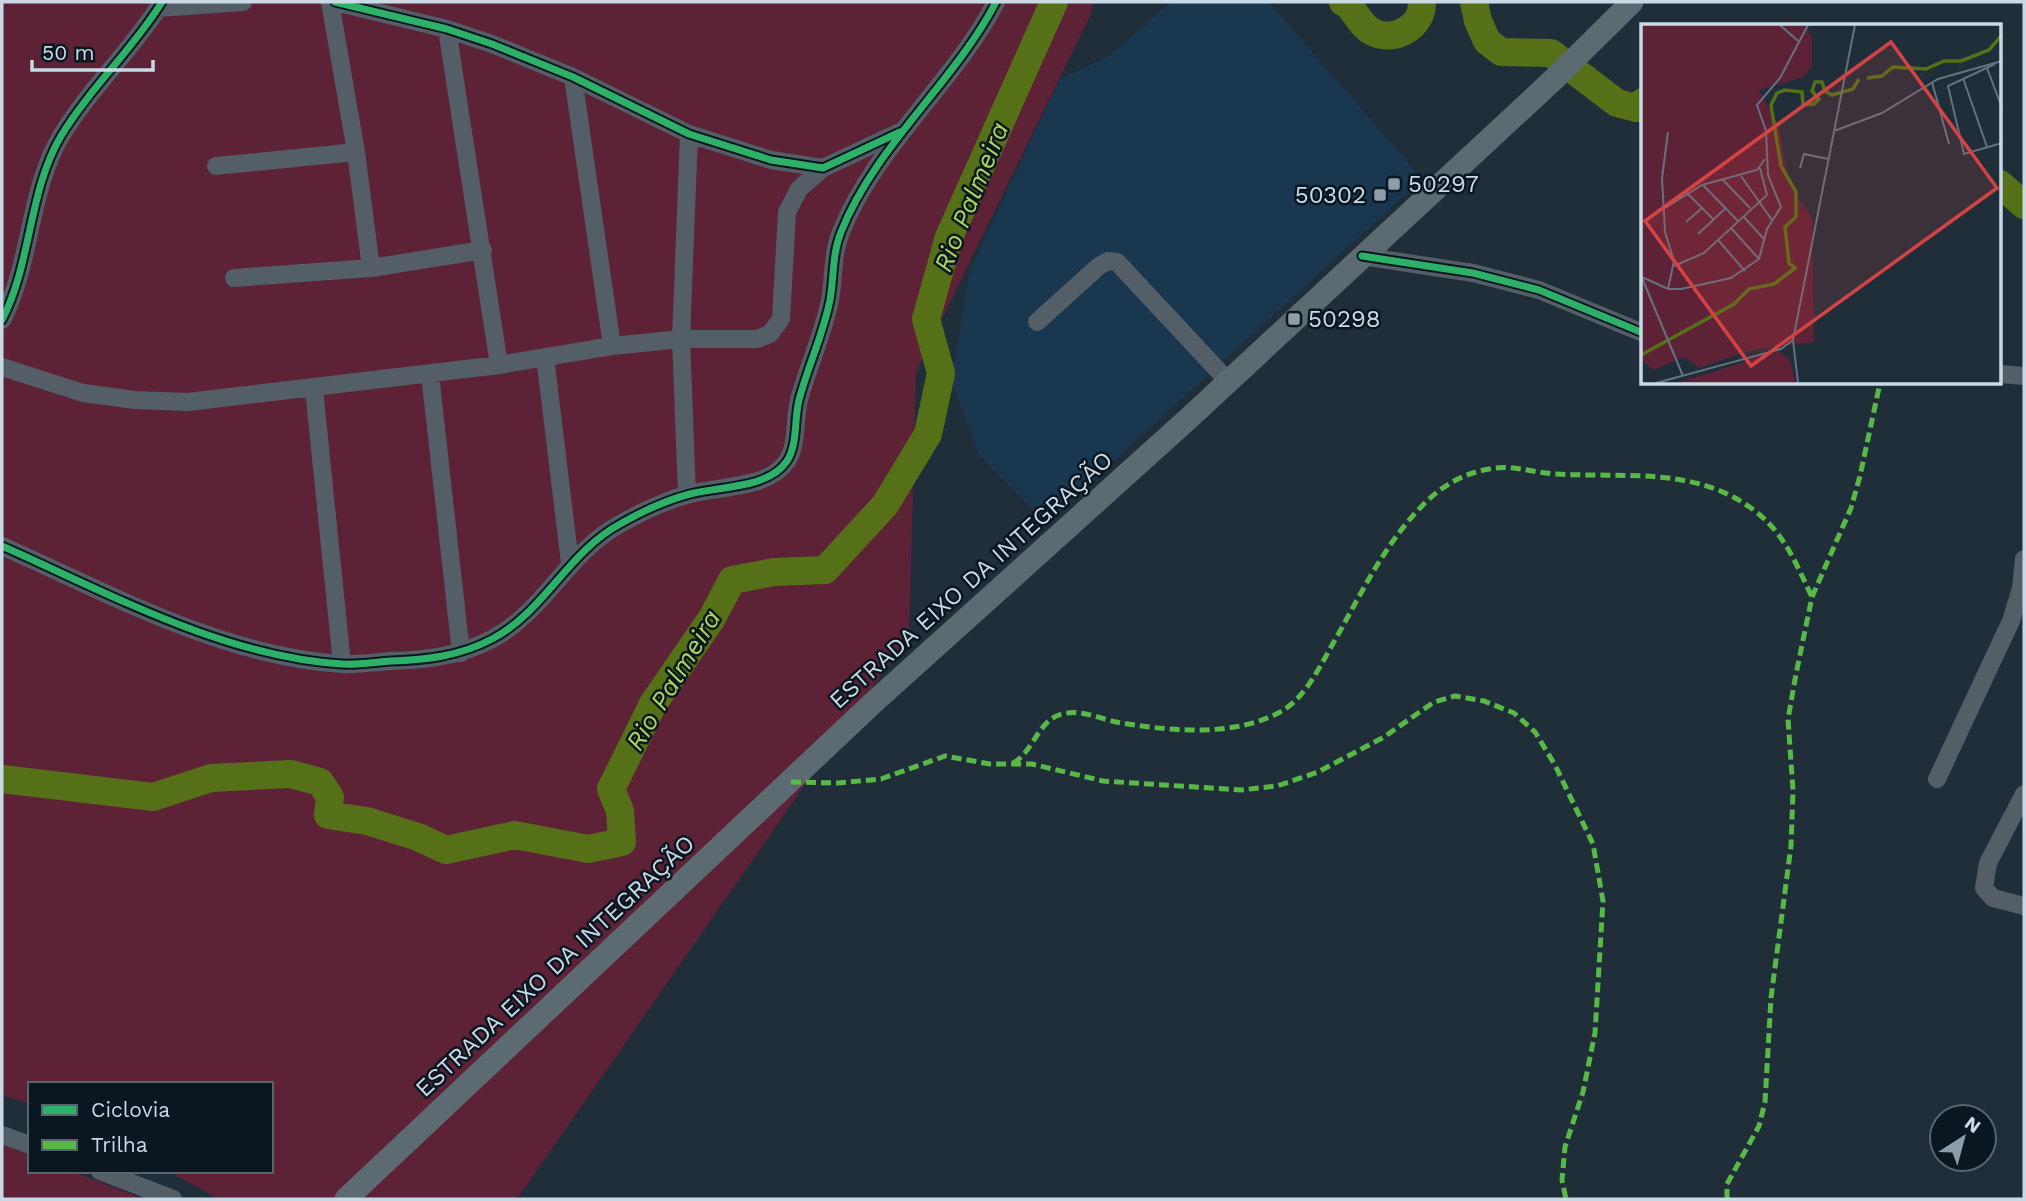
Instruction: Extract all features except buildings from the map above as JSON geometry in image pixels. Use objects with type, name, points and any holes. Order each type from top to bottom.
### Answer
[{"type":"main road","name":"ESTRADA EIXO DA INTEGRAÇÃO","points":[[346,1199],[884,693],[1228,381],[1553,80],[1632,2]]},
{"type":"street","points":[[2,320],[20,274],[40,186],[61,136],[160,5],[243,2]]},
{"type":"street","points":[[371,268],[332,2],[447,29],[573,77],[689,134],[746,154],[798,166],[823,168]]},
{"type":"street","points":[[2,546],[181,625],[285,654],[342,664],[410,660],[461,653],[496,637],[522,617],[547,592],[594,539],[622,523],[687,495],[764,479],[786,462],[792,449],[799,401],[830,298],[840,233],[900,132],[966,52],[996,2]]},
{"type":"street","points":[[447,29],[499,365]]},
{"type":"street","points":[[573,77],[612,346]]},
{"type":"street","points":[[2,367],[83,393],[135,400],[188,402],[499,365],[612,346],[681,339],[757,339],[777,328],[782,306],[787,212],[799,189],[823,168],[900,132]]},
{"type":"street","points":[[687,495],[681,339],[689,134]]},
{"type":"street","points":[[216,166],[356,152]]},
{"type":"street","points":[[234,278],[371,268],[483,250]]},
{"type":"street","points":[[1362,256],[1473,273],[1539,290],[1641,331]]},
{"type":"street","points":[[1037,322],[1099,266],[1108,261],[1117,262],[1228,381]]},
{"type":"street","points":[[545,357],[570,563]]},
{"type":"street","points":[[430,374],[461,653]]},
{"type":"street","points":[[2002,374],[2024,376]]},
{"type":"street","points":[[314,389],[342,664]]},
{"type":"street","points":[[1937,779],[2011,621],[2021,588],[2024,559]]},
{"type":"street","points":[[2024,794],[1988,863],[1984,888],[1993,898],[2024,906]]},
{"type":"street","points":[[2,1135],[28,1144]]},
{"type":"street","points":[[105,1173],[173,1199]]},
{"type":"shaded area","points":[[2,2],[1093,2],[1091,14],[916,372],[909,635],[517,1199],[219,1199],[172,1173],[273,1173],[273,1082],[28,1082],[28,1103],[2,1095]]},
{"type":"shaded area","points":[[1171,2],[1269,2],[1422,179],[1046,523],[979,455],[951,379],[970,269],[1060,79],[1109,56]]},
{"type":"shaded area","points":[[2,1144],[28,1154],[28,1173],[76,1173],[144,1199],[2,1199]]},
{"type":"waterway","name":"Rio Palmeira","points":[[2,779],[153,797],[211,778],[291,774],[320,782],[330,797],[328,815],[367,821],[418,837],[446,850],[515,835],[588,849],[622,842],[620,811],[611,789],[653,704],[712,618],[732,580],[774,572],[825,570],[885,505],[928,434],[941,373],[926,319],[949,237],[1054,2]]},
{"type":"waterway","name":"Rio Palmeira","points":[[1343,2],[1346,2],[1368,29],[1380,35],[1397,34],[1412,26],[1418,19],[1422,2]]},
{"type":"waterway","name":"Rio Palmeira","points":[[1474,2],[1478,21],[1487,41],[1501,52],[1551,53],[1617,103],[1636,108],[1641,104]]},
{"type":"waterway","name":"Rio Palmeira","points":[[2002,186],[2024,205]]},
{"type":"marked path","points":[[1727,1199],[1727,1184],[1759,1126],[1765,1102],[1771,998],[1791,846],[1793,790],[1788,719],[1796,674],[1812,597],[1851,508],[1880,385]]},
{"type":"marked path","points":[[1013,763],[1026,752],[1045,724],[1066,713],[1081,713],[1157,728],[1200,730],[1243,725],[1282,711],[1299,697],[1313,679],[1374,570],[1408,522],[1443,488],[1469,474],[1489,469],[1659,477],[1709,487],[1733,497],[1765,520],[1789,550],[1812,597]]},
{"type":"marked path","points":[[791,782],[838,783],[881,779],[945,756],[990,764],[1032,764],[1103,781],[1241,790],[1277,786],[1318,772],[1384,737],[1434,702],[1455,696],[1484,701],[1514,713],[1535,732],[1555,765],[1593,844],[1603,901],[1595,1033],[1583,1092],[1565,1147],[1562,1180],[1566,1199]]},
{"type":"cycle path","points":[[2,320],[19,275],[42,180],[61,136],[162,2]]},
{"type":"cycle path","points":[[335,2],[447,29],[492,44],[573,77],[689,134],[771,160],[823,168],[900,132]]},
{"type":"cycle path","points":[[2,546],[168,620],[254,649],[298,659],[348,664],[417,660],[455,653],[492,639],[527,614],[585,550],[620,524],[681,497],[756,482],[779,470],[787,461],[793,447],[799,400],[827,313],[841,232],[874,171],[959,60],[996,2]]},
{"type":"cycle path","points":[[1362,256],[1473,273],[1539,290],[1641,332]]},
{"type":"place","name":"50297","points":[[1394,184]]},
{"type":"place","name":"50302","points":[[1380,195]]},
{"type":"place","name":"50298","points":[[1294,319]]}]
